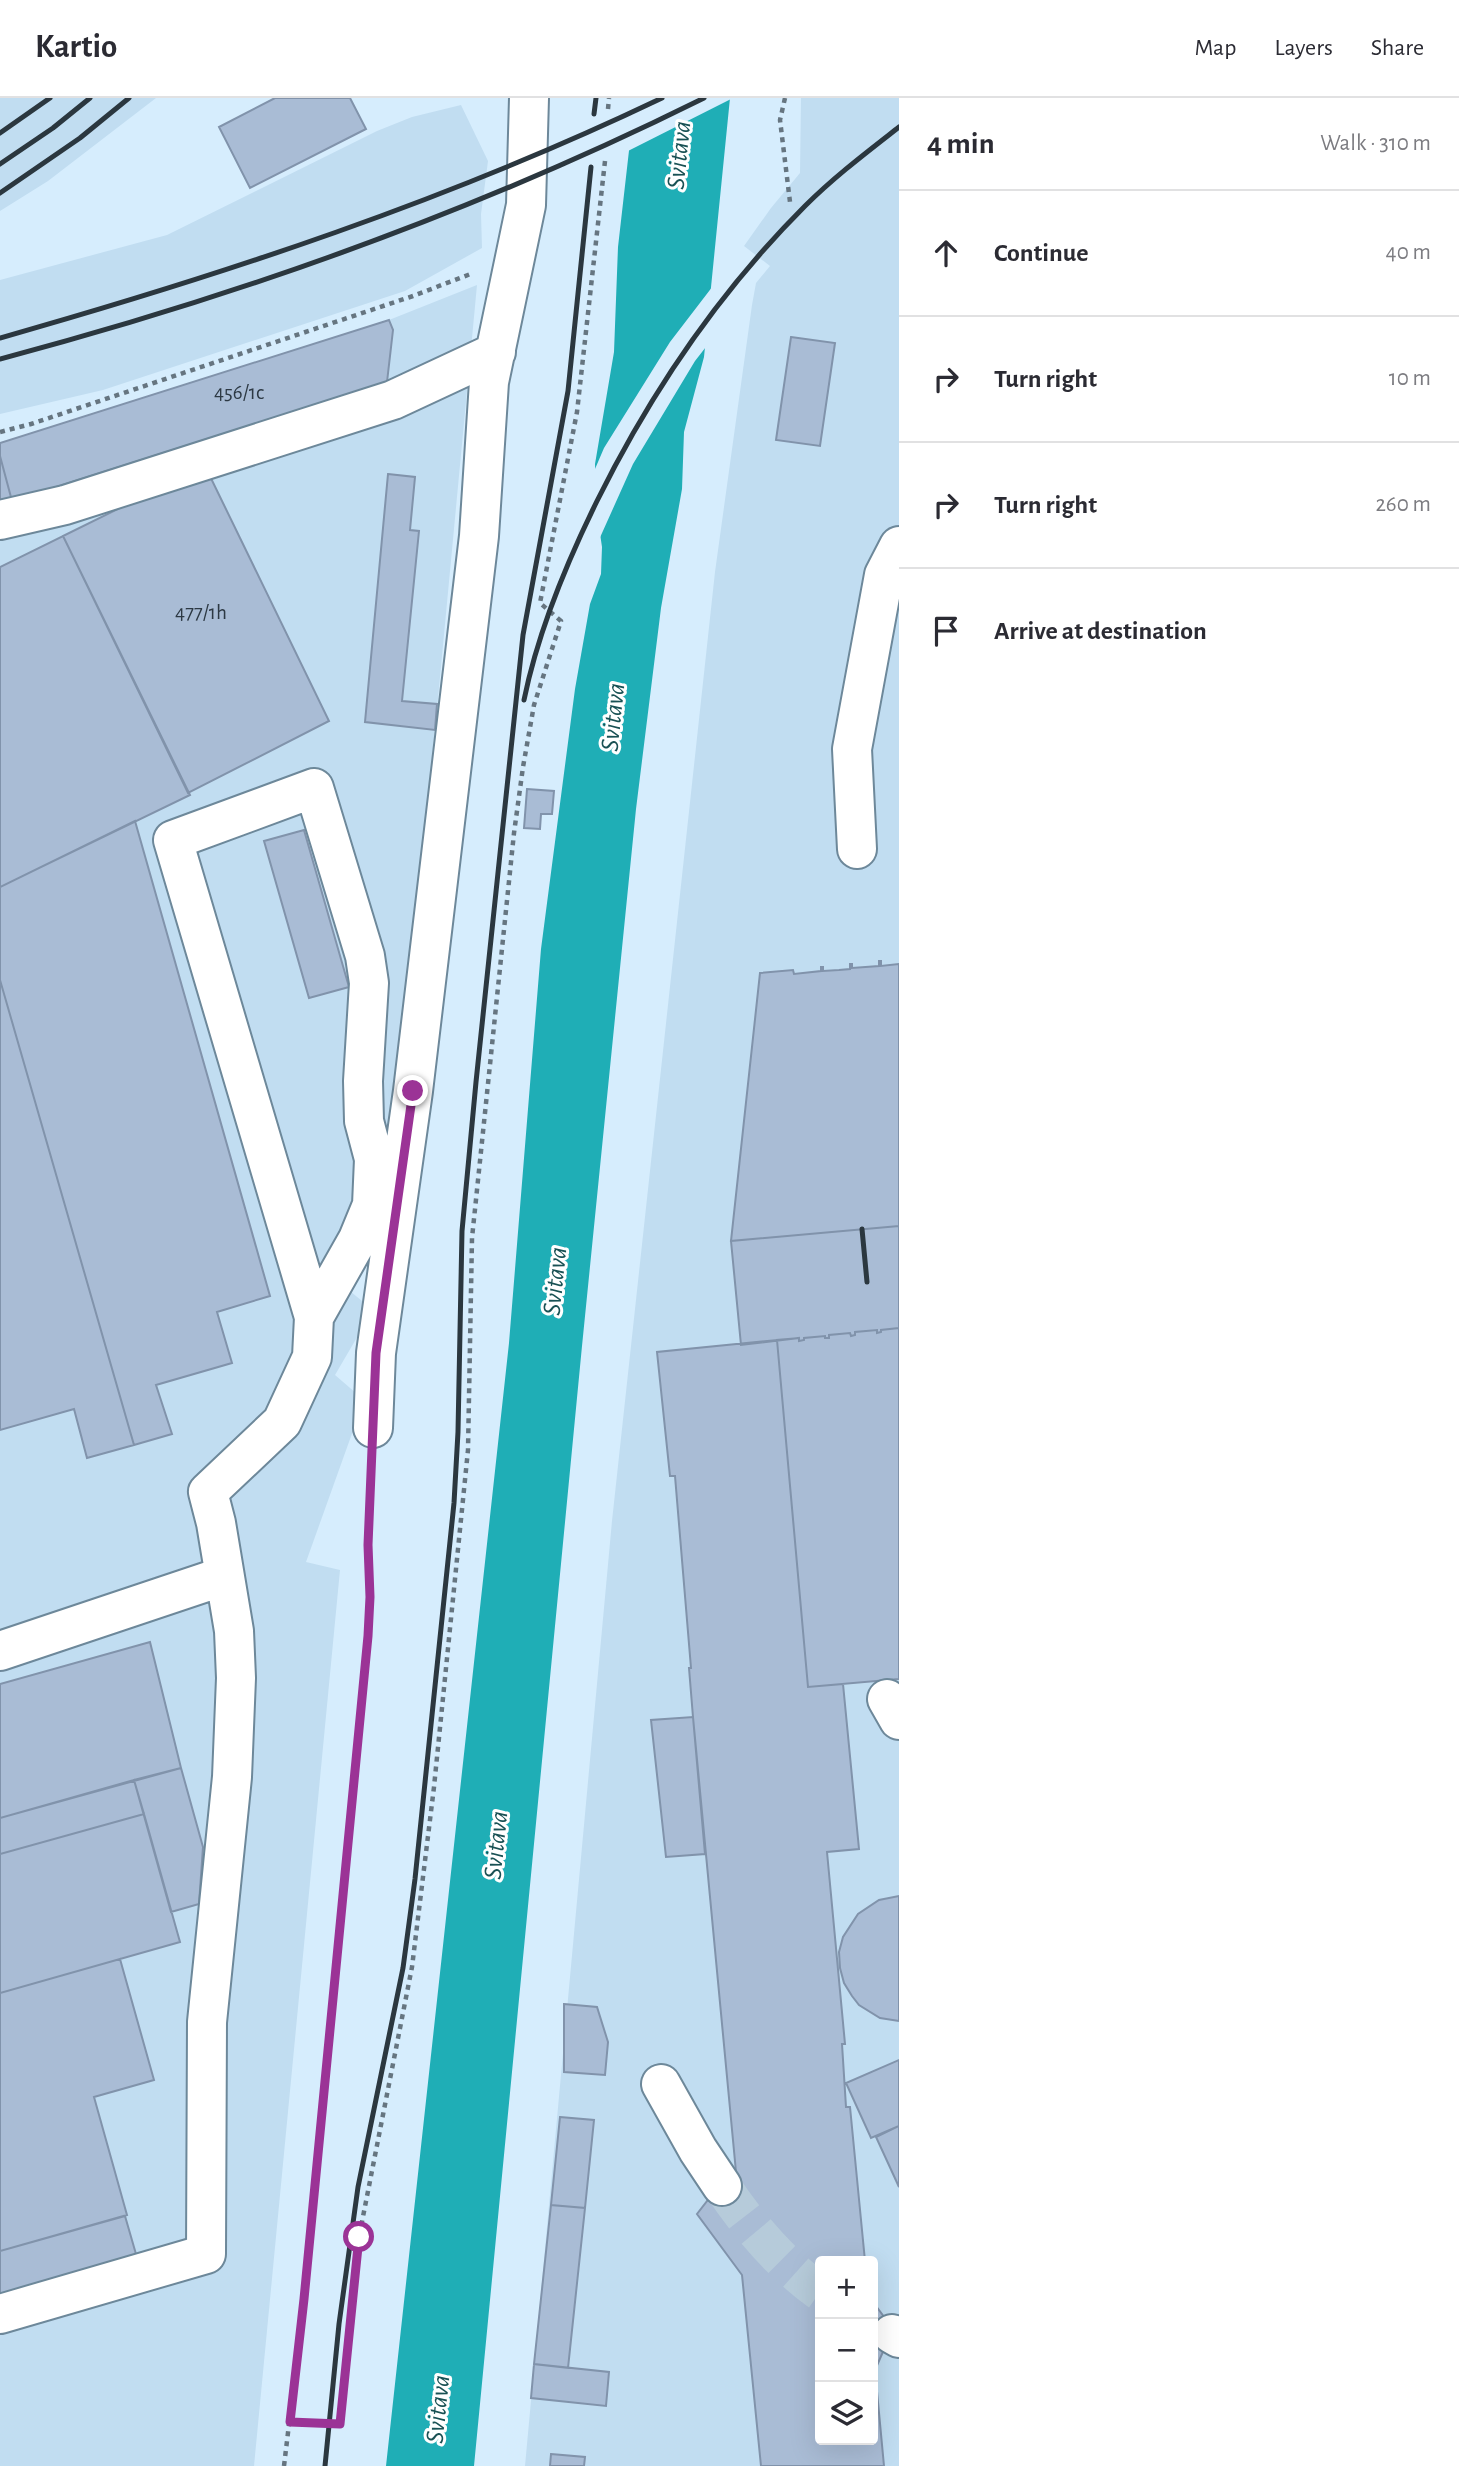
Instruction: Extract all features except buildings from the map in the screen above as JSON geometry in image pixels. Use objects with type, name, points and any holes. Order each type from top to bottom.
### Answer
[{"type":"lane","points":[[373,1428],[376,1353],[413,1091],[480,536],[489,382],[526,205],[529,98]]},
{"type":"lane","points":[[0,520],[65,505],[393,400],[496,352]]},
{"type":"lane","points":[[857,849],[852,749],[894,565]]},
{"type":"lane","points":[[0,2314],[206,2254],[207,2022],[232,1777],[236,1678],[234,1631],[216,1523],[208,1492],[282,1422],[312,1357],[314,1317],[173,840],[314,788],[365,956],[369,983],[363,1081],[364,1121],[374,1159],[372,1205],[358,1239],[314,1317]]},
{"type":"lane","points":[[0,1651],[224,1576]]},
{"type":"lane","points":[[661,2084],[698,2150],[722,2186]]},
{"type":"path","points":[[608,109],[609,98]]},
{"type":"path","points":[[785,98],[780,120],[789,202]]},
{"type":"path","points":[[290,2422],[340,2424],[359,2237],[412,1967],[462,1520],[468,1450],[472,1238],[514,833],[534,705],[561,621],[540,603],[577,412],[604,161]]},
{"type":"path","points":[[0,432],[32,424],[414,296],[517,256]]},
{"type":"path","points":[[284,2466],[306,2285],[368,1636],[368,1545],[373,1428]]},
{"type":"shaded area","points":[[0,98],[156,98],[48,181],[0,211]]},
{"type":"shaded area","points":[[801,98],[899,98],[899,2466],[525,2466],[612,1521],[715,572],[752,305],[756,283],[770,266],[744,246],[800,173]]},
{"type":"shaded area","points":[[461,105],[488,161],[481,214],[482,248],[405,291],[103,390],[0,414],[0,280],[167,235],[377,131],[412,117]]},
{"type":"shaded area","points":[[477,285],[435,730],[380,1227],[345,1287],[373,1310],[335,1375],[364,1400],[306,1562],[340,1570],[254,2466],[0,2466],[0,443],[389,320]]},
{"type":"water","name":"Svitava","points":[[635,98],[730,98],[704,357],[684,432],[682,489],[661,608],[636,809],[474,2466],[386,2466],[509,1343],[541,949],[575,689],[590,604],[601,574],[602,547],[597,513],[595,464],[614,352],[618,247]]},
{"type":"pier","points":[[632,98],[733,98],[626,152]]},
{"type":"pier","points":[[716,282],[709,343],[695,361],[633,464],[598,542],[593,513],[592,476],[604,448],[670,342]]},
{"type":"tunnel","points":[[722,2186],[766,2244],[815,2288]]},
{"type":"railway","points":[[0,133],[50,98]]},
{"type":"railway","points":[[0,164],[53,128],[90,98]]},
{"type":"railway","points":[[0,193],[80,138],[129,98]]},
{"type":"railway","points":[[594,114],[596,98]]},
{"type":"railway","points":[[0,338],[253,261],[419,202],[582,135],[662,98]]},
{"type":"railway","points":[[0,359],[180,307],[358,246],[533,177],[704,98]]},
{"type":"railway","points":[[524,700],[545,623],[574,549],[618,461],[664,382],[716,308],[774,239],[827,185],[899,127]]},
{"type":"railway","points":[[325,2466],[339,2324],[358,2187],[403,1968],[415,1879],[454,1503],[462,1231],[476,1082],[523,635],[568,391],[591,167]]},
{"type":"railway","points":[[862,1229],[867,1282]]},
{"type":"route","points":[[359,2237],[340,2424],[290,2422],[368,1636],[368,1545],[376,1353],[413,1091]]}]
